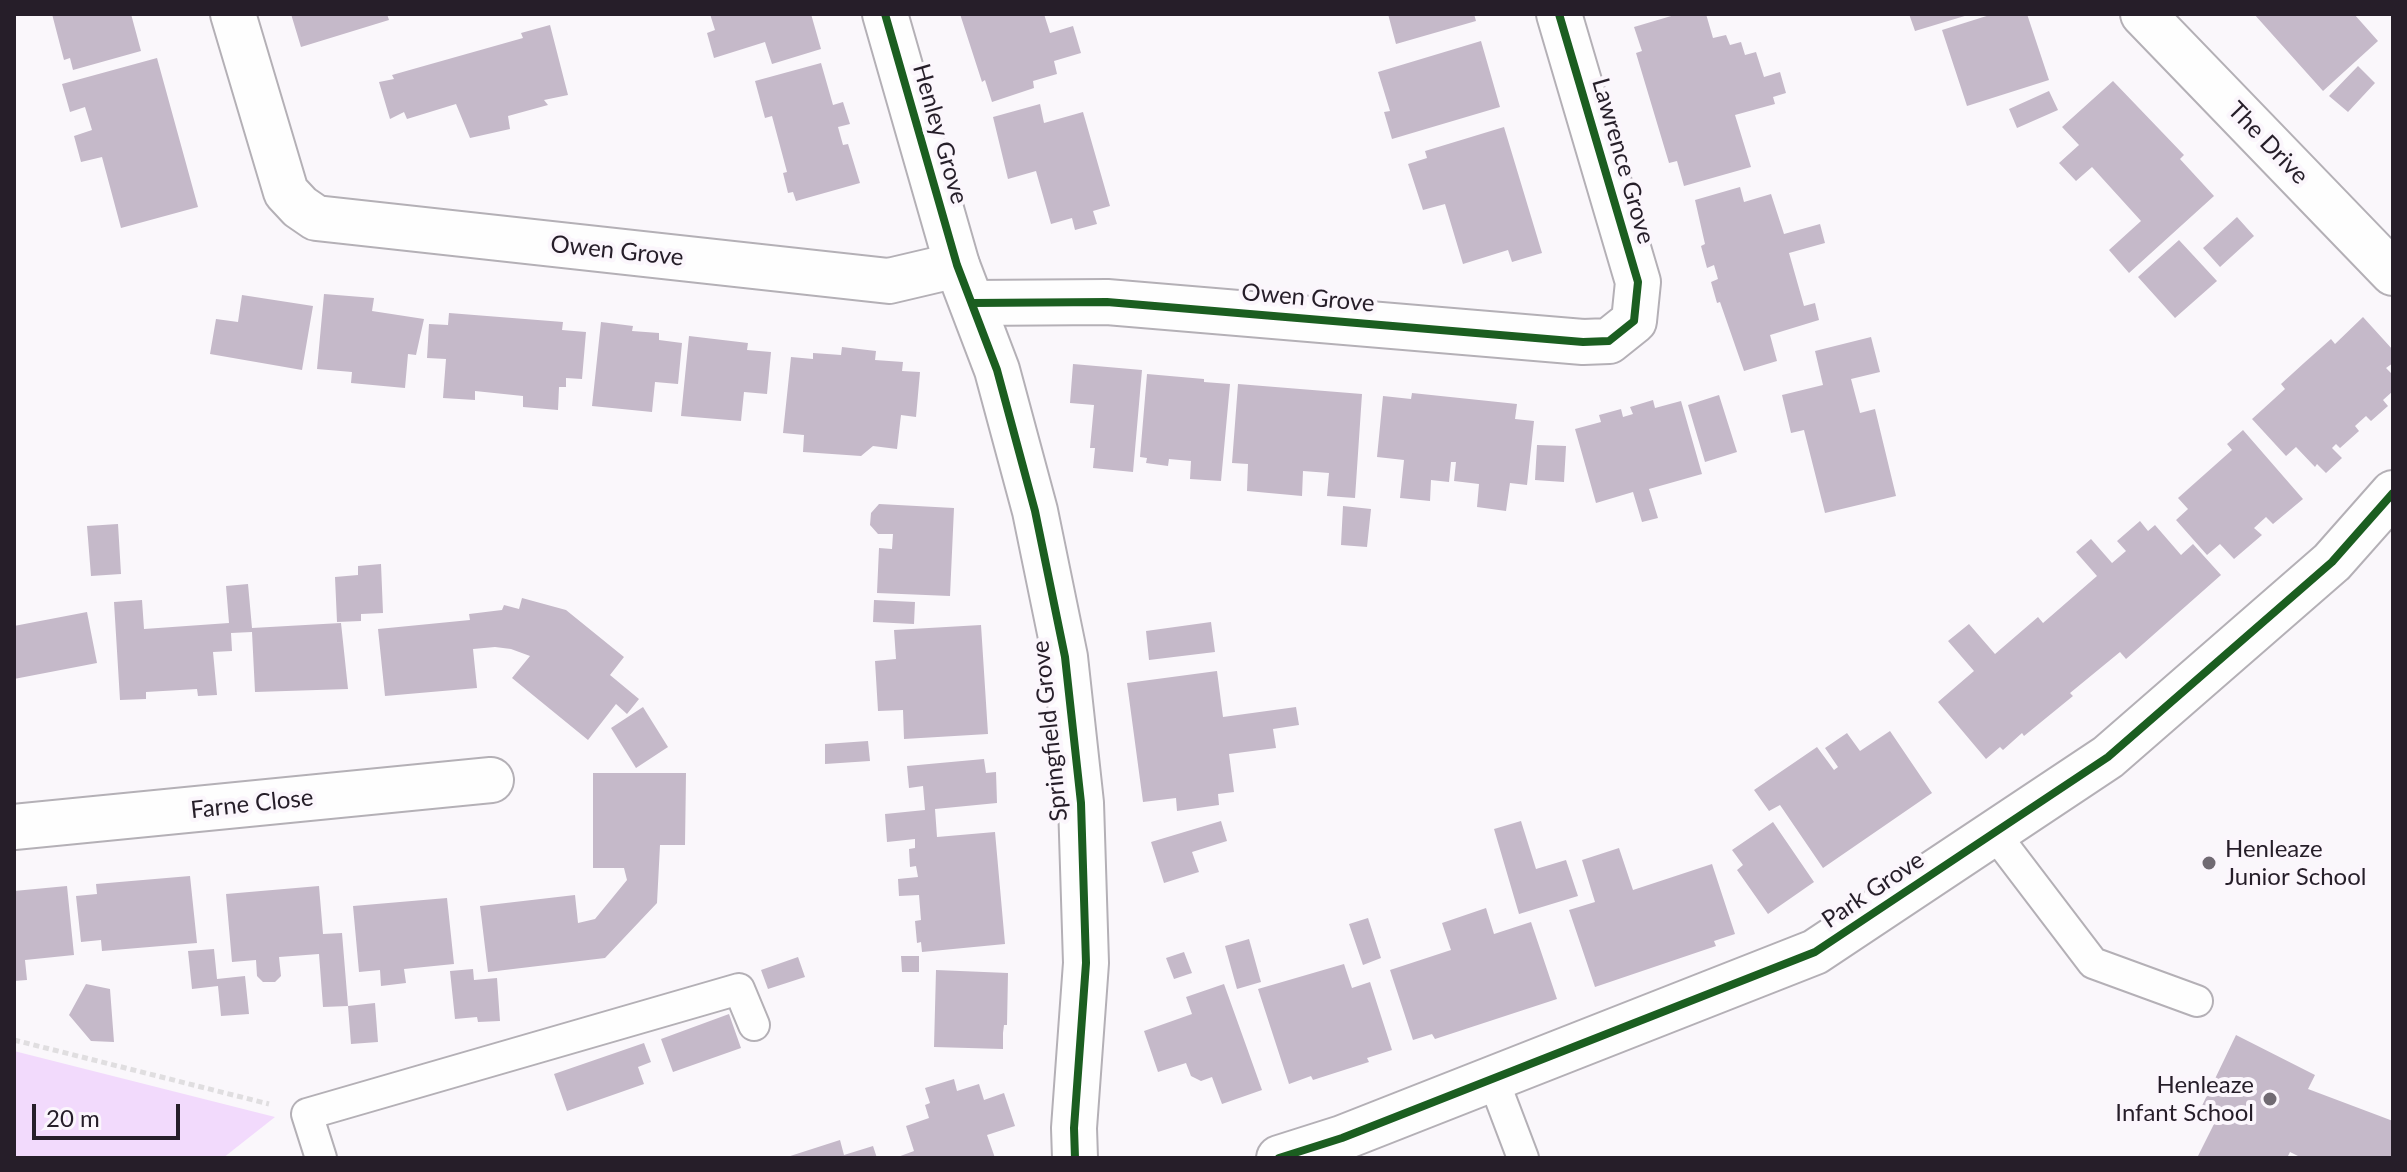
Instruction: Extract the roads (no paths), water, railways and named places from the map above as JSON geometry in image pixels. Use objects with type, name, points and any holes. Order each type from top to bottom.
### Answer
[{"type":"street","name":"Owen Grove","points":[[233,14],[286,192],[316,218],[889,281],[964,284],[1107,302],[1583,342],[1609,341],[1634,321]]},
{"type":"street","name":"Henley Grove","points":[[885,14],[964,284]]},
{"type":"street","name":"Lawrence Grove","points":[[1559,14],[1638,282],[1634,321]]},
{"type":"street","name":"The Drive","points":[[2143,14],[2393,273]]},
{"type":"street","name":"Springfield Grove","points":[[964,284],[997,370],[1035,511],[1065,657],[1081,803],[1086,963],[1074,1128],[1075,1158]]},
{"type":"street","name":"Park Grove","points":[[1279,1158],[1342,1138],[1815,952],[2108,757],[2332,562],[2393,493]]},
{"type":"street","name":"Farne Close","points":[[14,827],[491,780]]},
{"type":"lane","points":[[1994,833],[2093,963],[2197,1001]]},
{"type":"lane","points":[[321,1158],[307,1114],[739,989],[754,1025]]},
{"type":"lane","points":[[1493,1079],[1523,1158]]},
{"type":"place","name":"Henleaze Junior School","points":[[2209,863]]},
{"type":"place","name":"Henleaze Infant School","points":[[2270,1099]]}]
